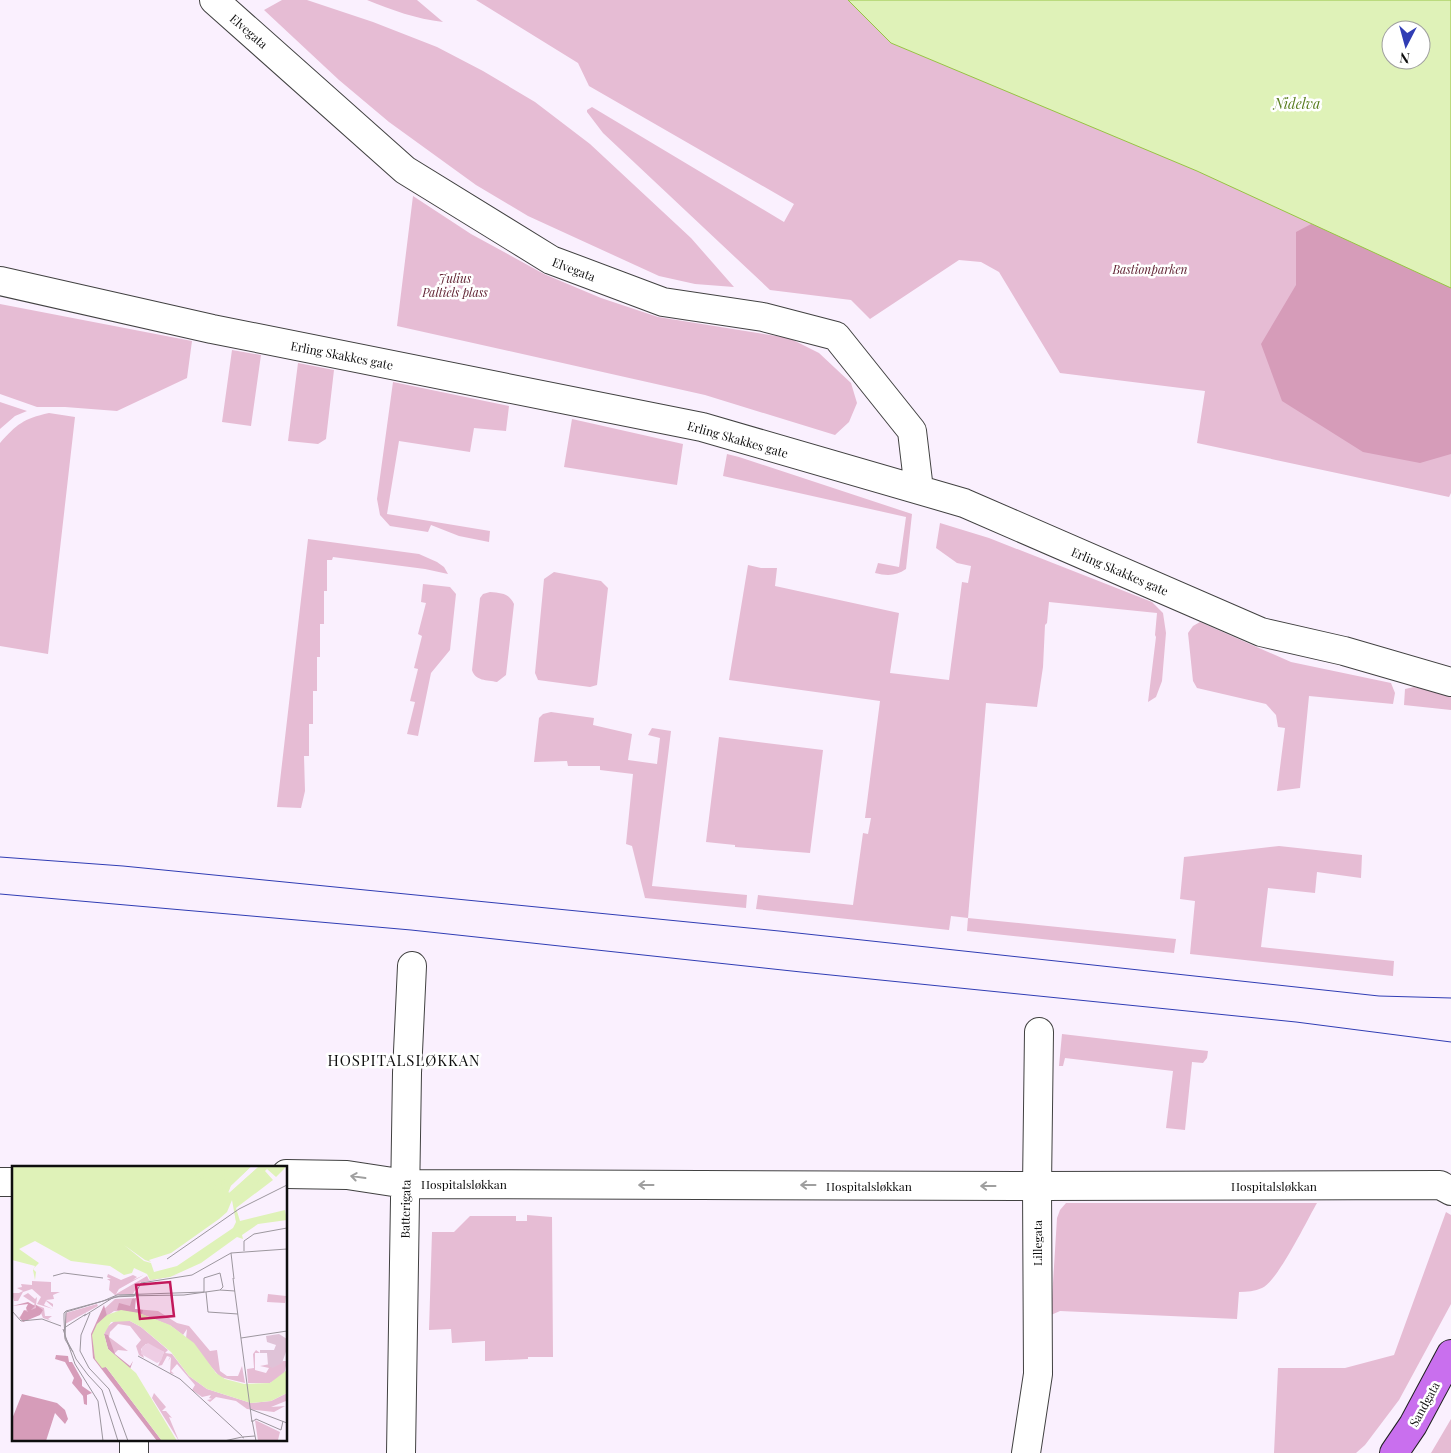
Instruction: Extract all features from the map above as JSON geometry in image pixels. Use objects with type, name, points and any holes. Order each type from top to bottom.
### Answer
[{"type":"main road","name":"Sandgata","points":[[1394,1453],[1413,1425],[1451,1354]]},
{"type":"street","name":"Elvegata","points":[[214,0],[406,170],[551,260],[663,302],[763,317],[836,336],[912,431],[919,490]]},
{"type":"street","name":"Erling Skakkes gate","points":[[0,281],[212,329],[702,427],[964,503],[1260,632],[1344,652],[1451,682]]},
{"type":"street","name":"Batterigata","points":[[401,1453],[407,1073],[412,966]]},
{"type":"street","name":"Lillegata","points":[[1026,1453],[1038,1374],[1037,1186],[1040,1032]]},
{"type":"street","name":"Hospitalsløkkan","points":[[288,1174],[347,1175],[406,1184],[1440,1185],[1451,1190]]},
{"type":"street","points":[[134,1440],[134,1453]]},
{"type":"green space","points":[[282,0],[307,0],[373,22],[437,47],[483,71],[535,102],[590,144],[691,238],[734,287],[695,284],[659,276],[528,216],[476,185],[389,122],[339,80],[264,10]]},
{"type":"green space","points":[[367,0],[417,0],[443,22],[395,11]]},
{"type":"green space","name":"Bastionparken","points":[[476,0],[848,0],[891,43],[1085,122],[1303,217],[1451,288],[1451,493],[1449,497],[1197,443],[1205,391],[1060,373],[999,272],[981,262],[959,260],[870,319],[851,300],[770,290],[603,133],[587,110],[592,107],[784,222],[794,204],[589,86],[578,63]]},
{"type":"green space","name":"Julius Paltiels plass","points":[[413,196],[471,234],[544,274],[601,298],[658,317],[789,338],[819,353],[851,383],[857,403],[849,422],[835,435],[705,395],[397,326]]},
{"type":"green space","points":[[0,304],[192,341],[187,378],[117,411],[37,407],[0,394]]},
{"type":"green space","points":[[232,350],[261,355],[251,426],[222,422]]},
{"type":"green space","points":[[298,363],[334,370],[326,439],[318,444],[288,441]]},
{"type":"green space","points":[[393,382],[509,406],[506,431],[474,428],[470,452],[399,441],[387,514],[490,531],[489,542],[459,536],[431,525],[428,532],[390,526],[380,515],[377,499]]},
{"type":"green space","points":[[0,402],[27,411],[15,416],[0,429]]},
{"type":"green space","points":[[49,413],[75,417],[48,654],[0,646],[0,443],[21,423]]},
{"type":"green space","points":[[572,419],[683,444],[677,485],[564,467]]},
{"type":"green space","points":[[727,454],[912,514],[906,569],[891,575],[875,573],[878,563],[899,567],[906,517],[723,476]]},
{"type":"green space","points":[[940,523],[989,538],[1152,602],[1163,613],[1166,633],[1162,681],[1156,697],[1148,702],[1157,613],[1049,602],[1037,707],[986,703],[968,918],[951,916],[949,930],[756,909],[758,895],[853,905],[863,833],[868,834],[871,818],[865,818],[880,701],[729,680],[748,565],[761,568],[777,568],[775,586],[899,613],[890,673],[949,680],[962,582],[968,583],[971,566],[957,563],[936,548]]},
{"type":"green space","points":[[308,539],[419,554],[437,562],[444,567],[448,574],[425,569],[333,557],[332,560],[327,560],[327,591],[324,591],[324,624],[320,624],[320,657],[317,657],[317,691],[313,691],[313,724],[309,724],[309,756],[304,756],[305,791],[301,808],[277,807]]},
{"type":"green space","points":[[554,572],[601,581],[608,588],[597,685],[590,687],[538,680],[535,673],[544,579]]},
{"type":"green space","points":[[423,584],[450,587],[456,594],[450,650],[431,673],[418,736],[407,734],[415,702],[410,701],[418,669],[414,668],[422,636],[418,634],[426,603],[421,602]]},
{"type":"green space","points":[[490,592],[501,593],[507,596],[514,604],[506,675],[497,682],[479,678],[472,670],[480,598],[483,594]]},
{"type":"green space","points":[[1200,622],[1291,662],[1391,683],[1395,693],[1393,704],[1309,696],[1300,788],[1277,791],[1285,728],[1278,727],[1276,715],[1266,704],[1197,688],[1193,681],[1188,633],[1193,626]]},
{"type":"green space","points":[[1414,687],[1451,694],[1451,710],[1404,705],[1405,689]]},
{"type":"green space","points":[[551,712],[594,718],[593,725],[632,734],[628,760],[657,764],[660,738],[648,735],[652,728],[671,731],[652,886],[747,895],[746,908],[645,898],[632,846],[626,844],[633,774],[600,770],[600,766],[568,766],[567,761],[534,762],[539,718],[543,714]]},
{"type":"green space","points":[[719,737],[823,750],[810,853],[735,847],[735,845],[706,842]]},
{"type":"green space","points":[[1279,846],[1362,855],[1361,878],[1317,872],[1315,893],[1268,888],[1261,947],[1394,961],[1393,976],[1190,954],[1195,901],[1180,899],[1184,857]]},
{"type":"green space","points":[[968,918],[1176,939],[1174,953],[967,931]]},
{"type":"green space","points":[[1062,1034],[1208,1051],[1207,1058],[1203,1063],[1192,1062],[1185,1130],[1166,1128],[1173,1071],[1065,1058],[1063,1066],[1059,1066]]},
{"type":"green space","points":[[1066,1203],[1317,1203],[1284,1263],[1269,1283],[1257,1290],[1239,1292],[1237,1319],[1060,1311],[1051,1315],[1057,1218],[1060,1210]]},
{"type":"green space","points":[[1446,1212],[1451,1215],[1451,1304],[1399,1400],[1365,1445],[1356,1453],[1274,1453],[1278,1368],[1345,1368],[1394,1355]]},
{"type":"green space","points":[[527,1215],[552,1217],[553,1357],[485,1361],[485,1341],[452,1343],[451,1329],[429,1330],[432,1232],[454,1232],[470,1216],[516,1216],[516,1221],[527,1221]]},
{"type":"green space","points":[[1451,1419],[1451,1453],[1431,1453]]},
{"type":"shaded area","points":[[1315,222],[1451,273],[1451,454],[1420,463],[1363,452],[1282,401],[1261,344],[1296,285],[1296,232]]},
{"type":"water","name":"Nidelva","points":[[848,0],[1451,0],[1451,288],[1197,171],[891,43]]},
{"type":"tram line","points":[[0,857],[123,866],[779,931],[1379,996],[1451,998]]},
{"type":"tram line","points":[[0,894],[411,930],[1296,1022],[1451,1042]]},
{"type":"district","name":"HOSPITALSLØKKAN","points":[[404,1060]]}]
